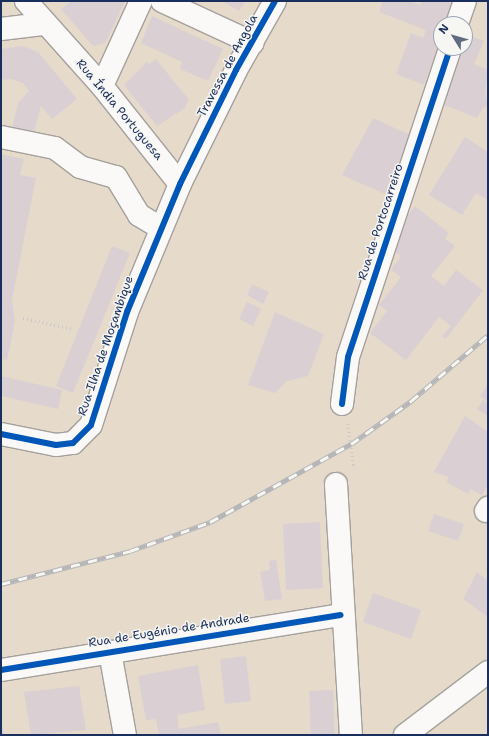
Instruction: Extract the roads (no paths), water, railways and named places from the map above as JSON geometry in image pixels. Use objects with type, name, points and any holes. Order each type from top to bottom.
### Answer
[{"type":"street","name":"Rua Índia Portuguesa","points":[[26,1],[43,24],[102,86],[180,184]]},
{"type":"street","points":[[102,86],[141,1]]},
{"type":"street","name":"Travessa de Angola","points":[[162,1],[253,43]]},
{"type":"street","name":"Travessa de Angola","points":[[180,184],[236,70],[253,43],[275,1]]},
{"type":"street","points":[[460,16],[465,1]]},
{"type":"street","points":[[1,29],[43,24]]},
{"type":"street","name":"Rua de Portocarreiro","points":[[342,404],[348,357],[447,56]]},
{"type":"street","points":[[1,137],[55,148],[80,167],[116,177],[139,215],[162,228]]},
{"type":"street","name":"Rua Ilha de Moçambique","points":[[1,434],[56,446],[73,443],[91,425],[127,312],[180,184]]},
{"type":"street","points":[[336,484],[341,616],[351,735]]},
{"type":"street","name":"Rua de Eugénio de Andrade","points":[[1,670],[341,616]]},
{"type":"street","points":[[110,652],[125,735]]},
{"type":"street","points":[[405,735],[488,672]]},
{"type":"railway","points":[[1,584],[130,551],[210,522],[351,444],[411,401],[488,335]]}]
